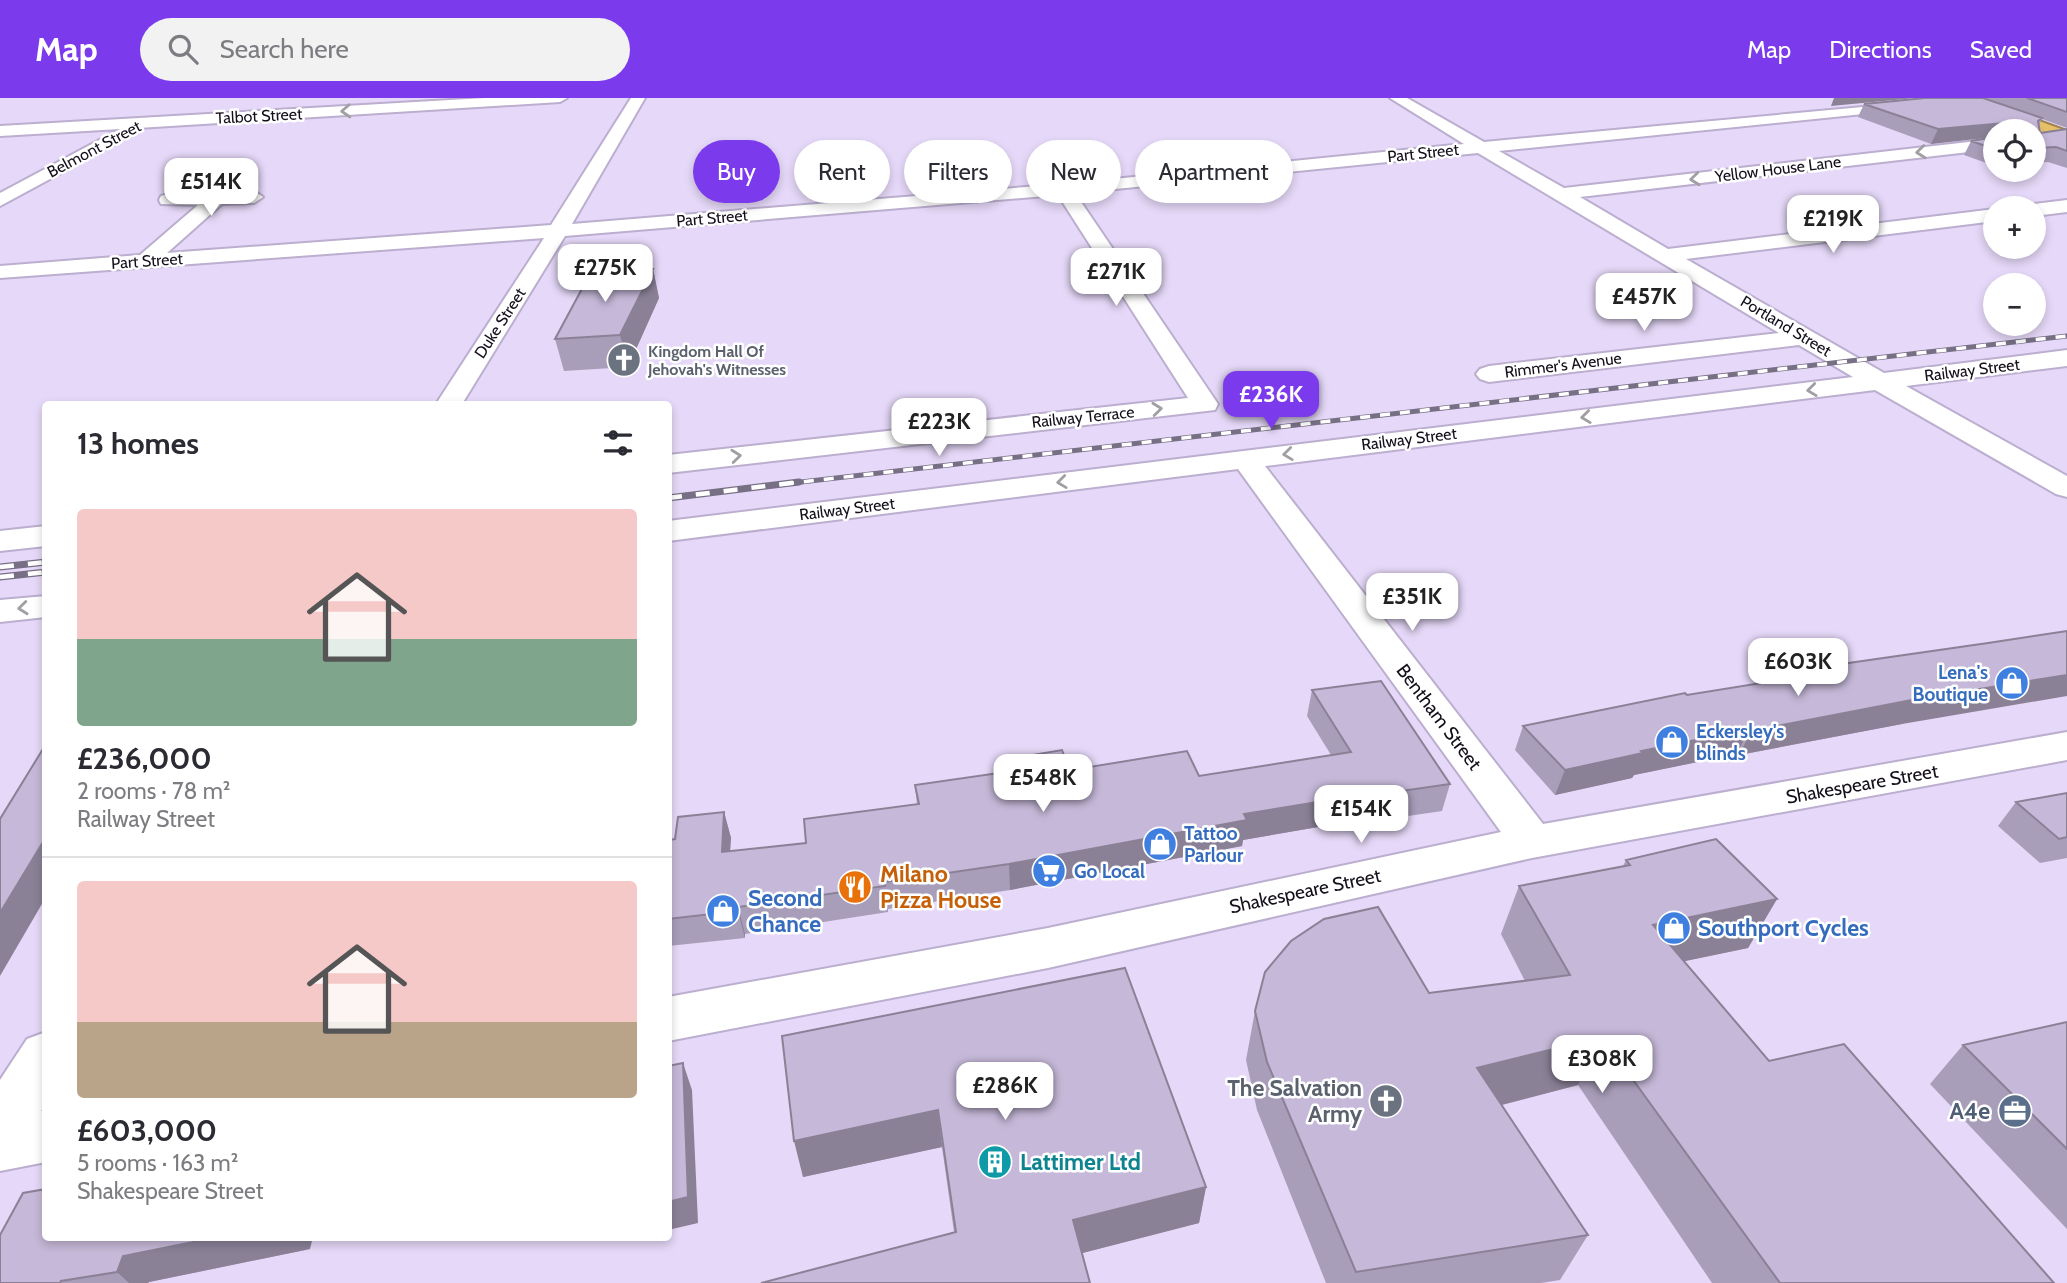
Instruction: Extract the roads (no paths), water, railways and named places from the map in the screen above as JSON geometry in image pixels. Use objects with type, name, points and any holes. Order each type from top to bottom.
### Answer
[{"type":"highway","points":[[1963,99],[2067,136]]},
{"type":"street","name":"Talbot Street","points":[[0,131],[560,98]]},
{"type":"street","name":"Duke Street","points":[[451,401],[523,289],[638,98]]},
{"type":"street","name":"Portland Street","points":[[1397,98],[1880,382],[2067,488]]},
{"type":"street","name":"Part Street","points":[[1121,183],[1963,99]]},
{"type":"street","name":"Belmont Street","points":[[0,200],[176,104]]},
{"type":"street","points":[[2046,138],[2067,136]]},
{"type":"street","name":"Yellow House Lane","points":[[1562,194],[1983,145]]},
{"type":"street","name":"Part Street","points":[[0,272],[556,231],[1026,192]]},
{"type":"street","points":[[168,200],[254,197]]},
{"type":"street","points":[[145,261],[217,198]]},
{"type":"street","name":"Railway Terrace","points":[[672,464],[1205,404],[1072,203]]},
{"type":"street","points":[[2046,209],[2067,206]]},
{"type":"street","points":[[1666,255],[1983,216]]},
{"type":"street","name":"Rimmer's Avenue","points":[[1489,373],[1804,337]]},
{"type":"street","name":"Railway Street","points":[[672,531],[2067,358]]},
{"type":"street","name":"Bentham Street","points":[[1245,459],[1532,842]]},
{"type":"street","points":[[0,541],[42,536]]},
{"type":"street","points":[[0,611],[42,606]]},
{"type":"street","name":"Shakespeare Street","points":[[672,1018],[1048,948],[1532,842],[2067,746]]},
{"type":"street","points":[[0,1128],[42,1061]]},
{"type":"street","points":[[0,1145],[42,1137]]},
{"type":"railway","points":[[784,484],[2067,336]]},
{"type":"railway","points":[[672,498],[799,482]]},
{"type":"railway","points":[[0,567],[42,562]]},
{"type":"railway","points":[[0,577],[42,572]]},
{"type":"place","name":"Kingdom Hall Of Jehovah's Witnesses","points":[[624,360]]},
{"type":"place","name":"Lena's Boutique","points":[[2012,683]]},
{"type":"place","name":"Eckersley's blinds","points":[[1672,742]]},
{"type":"place","name":"Tattoo Parlour","points":[[1160,844]]},
{"type":"place","name":"Go Local","points":[[1049,871]]},
{"type":"place","name":"Milano Pizza House","points":[[855,887]]},
{"type":"place","name":"Second Chance","points":[[723,911]]},
{"type":"place","name":"Southport Cycles","points":[[1674,928]]},
{"type":"place","name":"The Salvation Army","points":[[1386,1101]]},
{"type":"place","name":"A4e","points":[[2015,1111]]},
{"type":"place","name":"Lattimer Ltd","points":[[995,1162]]}]
